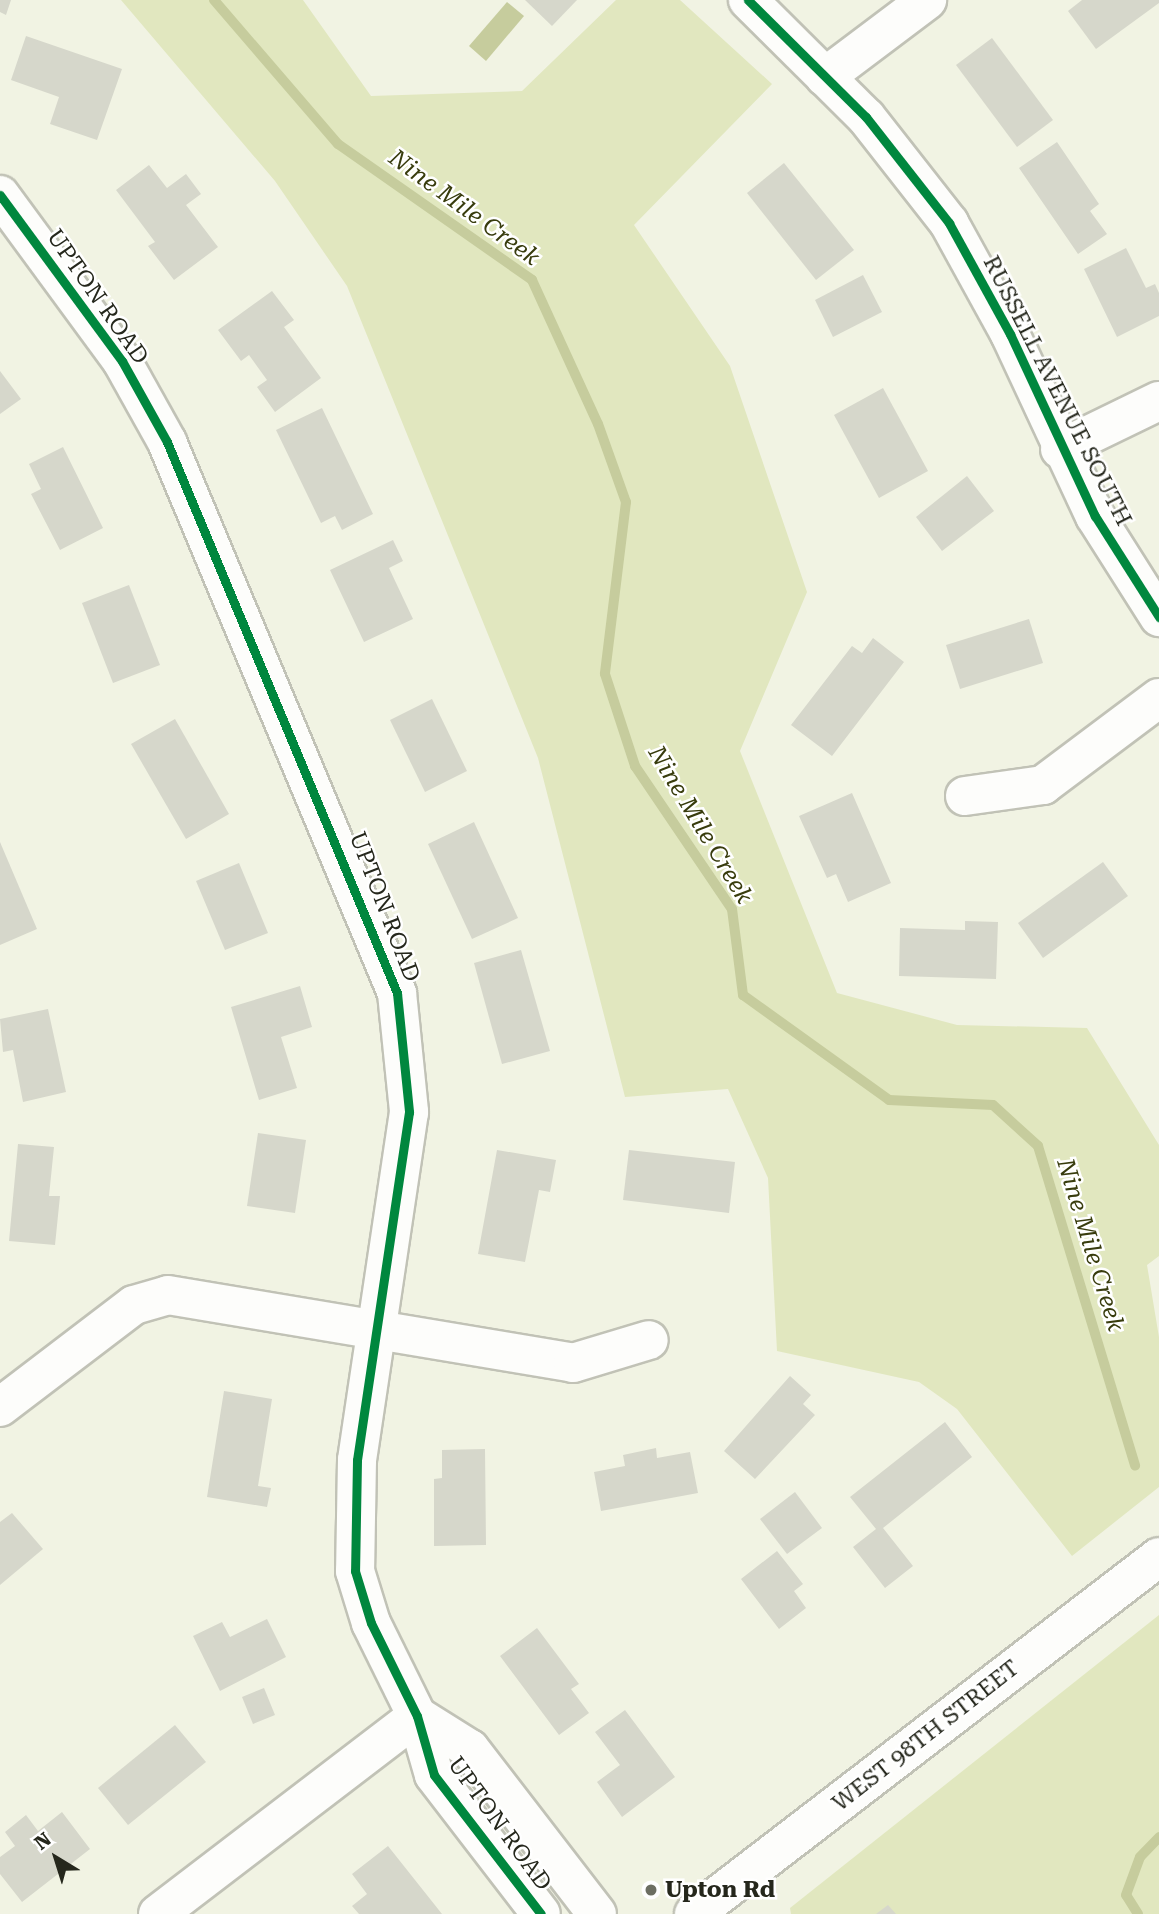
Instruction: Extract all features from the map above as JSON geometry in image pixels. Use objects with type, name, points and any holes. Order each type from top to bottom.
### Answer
[{"type":"street","name":"RUSSELL AVENUE SOUTH","points":[[748,0],[866,117],[948,223],[1010,334],[1060,449],[1159,617]]},
{"type":"street","points":[[825,77],[927,0]]},
{"type":"street","name":"UPTON ROAD","points":[[0,195],[122,361],[167,442],[397,993],[409,1112],[353,1494],[355,1571],[371,1623],[417,1716],[435,1775],[541,1914]]},
{"type":"street","points":[[1060,449],[1159,401]]},
{"type":"street","points":[[965,796],[1043,785],[1159,698]]},
{"type":"street","points":[[0,1407],[134,1305],[168,1295],[573,1363],[649,1340]]},
{"type":"street","name":"WEST 98TH STREET","points":[[703,1911],[1159,1557]]},
{"type":"street","points":[[158,1914],[417,1716]]},
{"type":"street","name":"UPTON ROAD","points":[[417,1716],[470,1749],[597,1914]]},
{"type":"shaded area","points":[[121,0],[303,0],[371,96],[522,91],[616,0],[680,0],[772,84],[634,225],[730,366],[807,592],[740,751],[837,993],[957,1025],[1087,1028],[1159,1145],[1159,1256],[1147,1265],[1159,1337],[1159,1487],[1072,1556],[957,1409],[919,1382],[777,1351],[768,1178],[728,1089],[625,1097],[538,758],[347,286],[275,181]]},
{"type":"shaded area","points":[[507,2],[524,16],[486,61],[469,46]]},
{"type":"shaded area","points":[[1159,1615],[1159,1914],[791,1914],[790,1908]]},
{"type":"building","points":[[0,0],[11,0],[6,15],[0,12]]},
{"type":"building","points":[[525,0],[577,0],[552,26]]},
{"type":"building","points":[[1082,0],[1159,0],[1159,3],[1096,49],[1068,11]]},
{"type":"building","points":[[26,36],[122,69],[97,140],[50,124],[59,97],[11,80]]},
{"type":"building","points":[[992,38],[1053,120],[1017,147],[956,65]]},
{"type":"building","points":[[1057,142],[1099,204],[1090,211],[1107,234],[1078,254],[1019,168]]},
{"type":"building","points":[[784,163],[854,250],[816,280],[747,193]]},
{"type":"building","points":[[149,165],[167,188],[186,174],[201,194],[186,205],[218,247],[174,280],[148,246],[155,242],[116,190]]},
{"type":"building","points":[[1126,248],[1146,288],[1155,284],[1159,293],[1159,316],[1117,337],[1084,269]]},
{"type":"building","points":[[863,275],[882,312],[833,337],[815,300]]},
{"type":"building","points":[[272,291],[294,320],[284,327],[321,378],[275,412],[257,387],[267,380],[249,355],[241,361],[218,330]]},
{"type":"building","points":[[0,371],[21,399],[0,414]]},
{"type":"building","points":[[883,388],[928,471],[879,498],[834,415]]},
{"type":"building","points":[[322,408],[373,514],[342,530],[335,516],[321,523],[276,430]]},
{"type":"building","points":[[63,447],[103,528],[60,550],[31,494],[41,489],[29,464]]},
{"type":"building","points":[[967,476],[994,511],[942,551],[916,517]]},
{"type":"building","points":[[393,540],[403,561],[389,568],[413,619],[364,642],[330,570]]},
{"type":"building","points":[[129,585],[160,665],[113,683],[82,603]]},
{"type":"building","points":[[1029,619],[1043,663],[960,689],[946,645]]},
{"type":"building","points":[[873,638],[904,662],[832,756],[791,725],[852,646],[862,653]]},
{"type":"building","points":[[432,699],[467,771],[425,792],[390,720]]},
{"type":"building","points":[[175,719],[229,814],[186,839],[131,744]]},
{"type":"building","points":[[852,793],[891,883],[848,902],[836,874],[827,878],[799,816]]},
{"type":"building","points":[[474,822],[518,918],[472,939],[428,844]]},
{"type":"building","points":[[0,842],[37,929],[0,945]]},
{"type":"building","points":[[1103,862],[1128,896],[1043,958],[1018,923]]},
{"type":"building","points":[[239,863],[268,933],[225,950],[196,881]]},
{"type":"building","points":[[965,921],[998,922],[996,979],[899,976],[900,928],[965,930]]},
{"type":"building","points":[[521,950],[550,1051],[502,1064],[474,963]]},
{"type":"building","points":[[300,986],[312,1027],[281,1037],[297,1088],[259,1100],[231,1007]]},
{"type":"building","points":[[48,1009],[66,1092],[23,1102],[13,1050],[3,1052],[0,1019]]},
{"type":"building","points":[[258,1133],[306,1140],[295,1213],[247,1206]]},
{"type":"building","points":[[18,1144],[54,1147],[49,1196],[60,1196],[55,1245],[9,1241]]},
{"type":"building","points":[[497,1150],[556,1160],[550,1192],[539,1190],[525,1262],[478,1254]]},
{"type":"building","points":[[629,1150],[735,1162],[729,1213],[623,1200]]},
{"type":"building","points":[[790,1376],[811,1395],[803,1404],[815,1415],[755,1479],[724,1451]]},
{"type":"building","points":[[224,1391],[272,1399],[258,1486],[271,1488],[267,1507],[207,1497]]},
{"type":"building","points":[[945,1422],[972,1457],[883,1528],[913,1566],[885,1588],[853,1547],[876,1529],[850,1497]]},
{"type":"building","points":[[656,1448],[657,1458],[690,1452],[698,1493],[601,1511],[594,1472],[625,1466],[623,1455]]},
{"type":"building","points":[[485,1449],[486,1545],[434,1546],[434,1479],[442,1478],[442,1450]]},
{"type":"building","points":[[795,1492],[822,1528],[787,1554],[760,1519]]},
{"type":"building","points":[[12,1513],[43,1549],[0,1585],[0,1522]]},
{"type":"building","points":[[777,1551],[803,1584],[794,1591],[806,1608],[779,1629],[741,1579]]},
{"type":"building","points":[[267,1619],[286,1657],[220,1691],[193,1636],[222,1622],[230,1637]]},
{"type":"building","points":[[537,1628],[579,1684],[571,1689],[589,1713],[559,1735],[500,1656]]},
{"type":"building","points":[[264,1688],[275,1715],[253,1724],[242,1697]]},
{"type":"building","points":[[625,1710],[675,1777],[622,1817],[597,1782],[620,1765],[595,1732]]},
{"type":"building","points":[[175,1725],[206,1762],[128,1825],[98,1788]]},
{"type":"building","points":[[62,1812],[90,1849],[22,1902],[0,1874],[0,1857],[15,1846],[5,1832],[26,1815],[38,1831]]},
{"type":"building","points":[[388,1846],[442,1914],[359,1914],[352,1906],[367,1894],[352,1874]]},
{"type":"building","points":[[888,1905],[896,1914],[876,1914]]},
{"type":"waterway","name":"Nine Mile Creek","points":[[214,0],[338,144],[532,280],[598,424],[626,502],[605,674],[635,766],[732,909],[743,995],[889,1100],[993,1105],[1038,1146],[1135,1466]]},
{"type":"waterway","name":"Nine Mile Creek","points":[[1138,1914],[1126,1895],[1140,1857],[1159,1837]]},
{"type":"cycle path","points":[[748,0],[866,117],[949,223],[1010,334],[1095,516],[1159,617]]},
{"type":"cycle path","points":[[0,195],[122,361],[167,442],[397,993],[409,1112],[357,1460],[355,1571],[371,1623],[417,1716],[434,1775],[541,1914]]},
{"type":"place","name":"Upton Rd","points":[[651,1890]]}]
